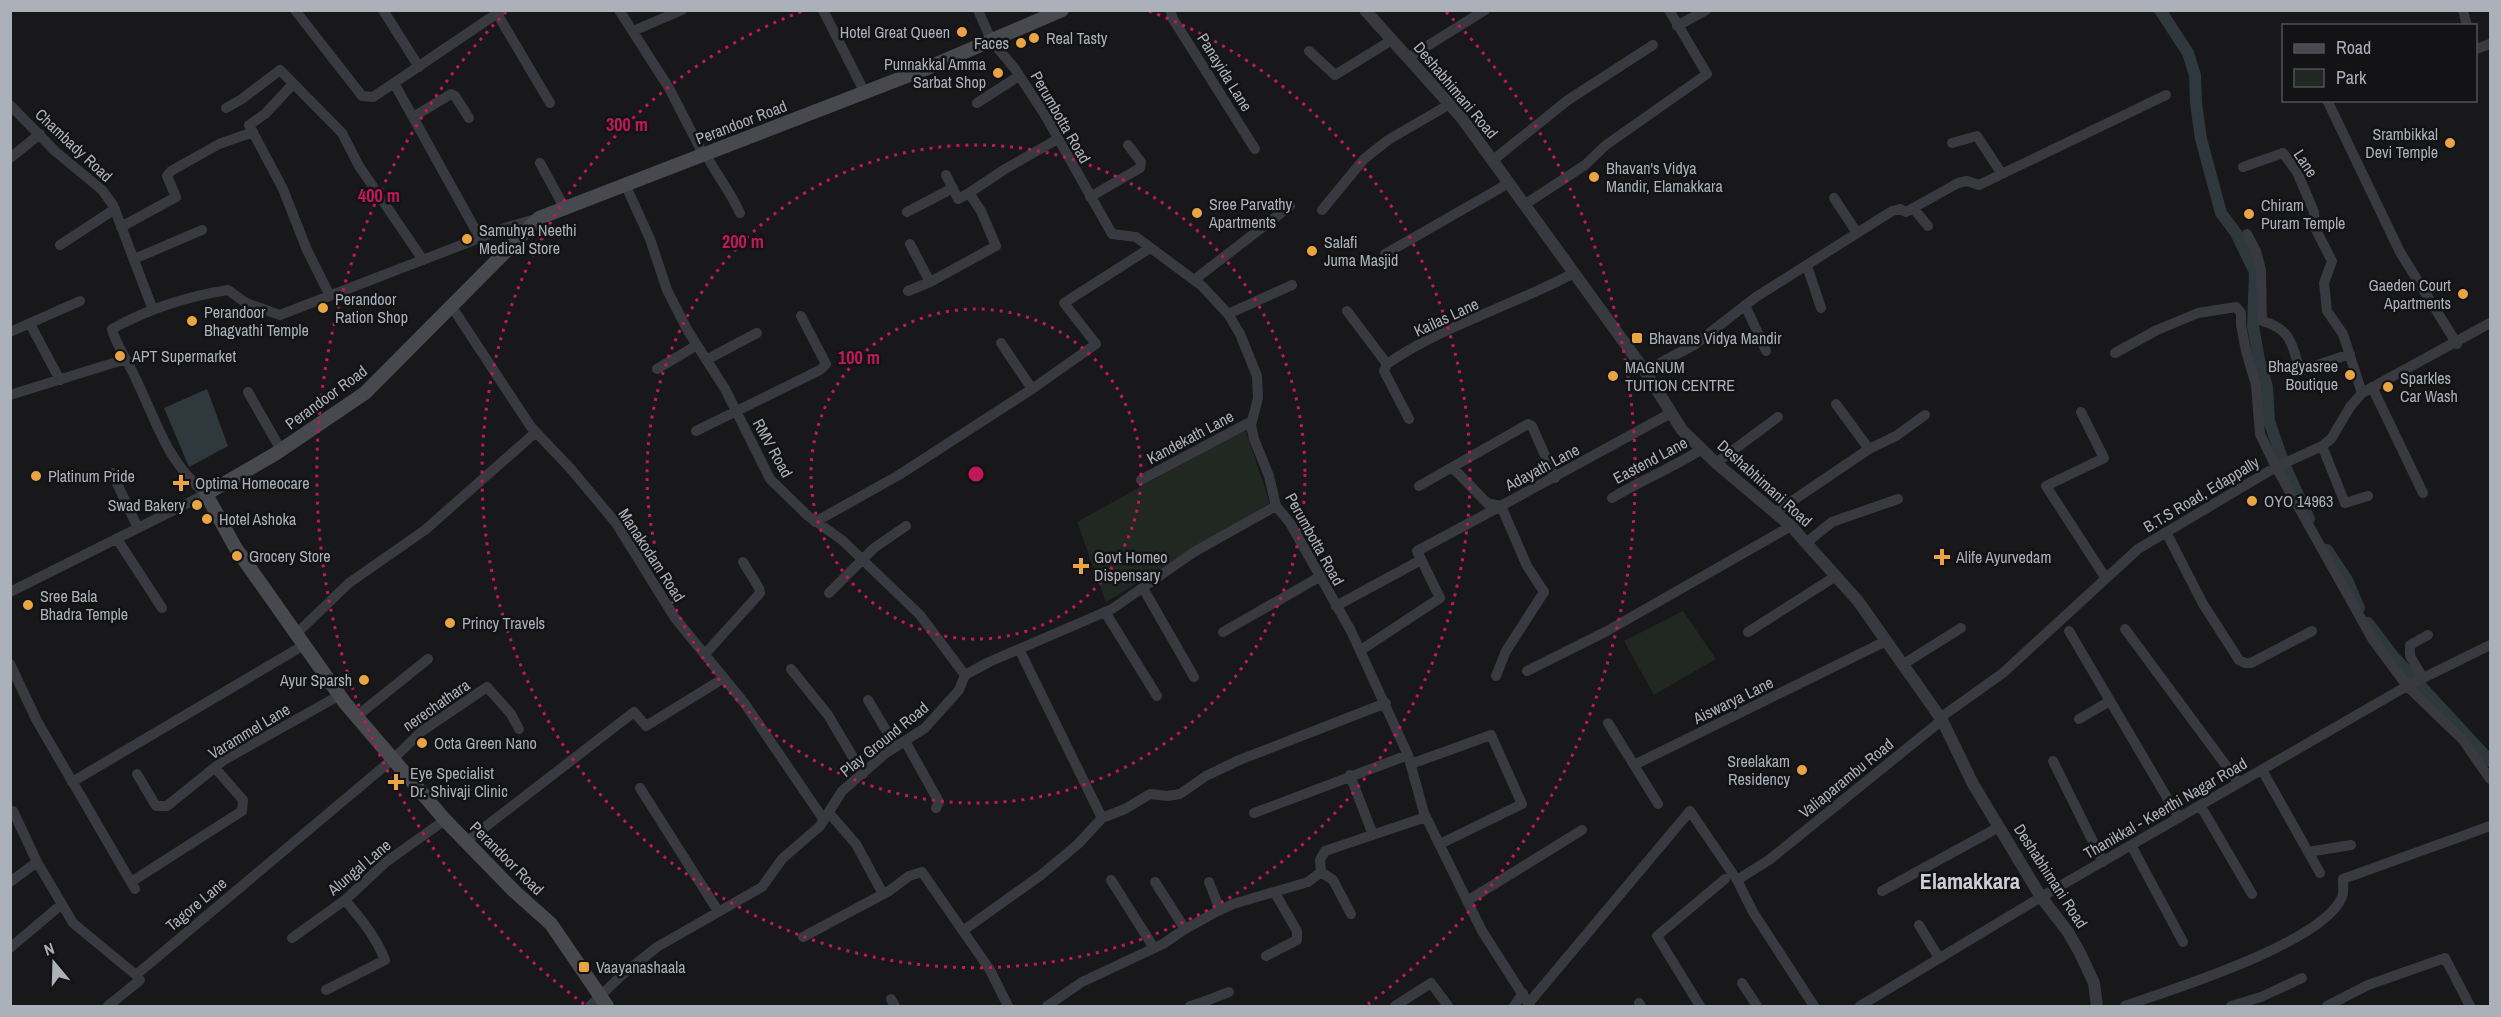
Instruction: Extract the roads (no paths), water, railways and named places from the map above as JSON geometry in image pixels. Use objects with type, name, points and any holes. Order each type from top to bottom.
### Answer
[{"type":"main road","name":"Perandoor Road","points":[[599,1003],[551,924],[514,891],[445,820],[340,696],[235,547],[207,494],[281,450],[365,393],[539,218],[865,93],[1062,10]]},
{"type":"street","points":[[295,10],[362,96],[373,97],[498,12],[550,103]]},
{"type":"street","points":[[383,10],[419,67]]},
{"type":"street","points":[[619,10],[669,88],[704,154],[720,181],[728,188],[740,213]]},
{"type":"street","points":[[633,31],[682,10]]},
{"type":"street","points":[[823,10],[865,93]]},
{"type":"street","name":"Perumbotta Road","points":[[978,10],[991,40],[1019,76],[1112,234],[1136,237],[1194,280],[1228,314],[1240,334],[1257,376],[1258,399],[1252,421],[1254,440],[1269,476],[1276,507],[1290,523],[1361,650],[1410,760],[1426,817],[1482,931],[1529,1005]]},
{"type":"street","name":"Panayida Lane","points":[[1170,10],[1173,19],[1255,149]]},
{"type":"street","name":"Deshabhimani Road","points":[[1365,10],[1450,105],[1492,160],[1645,372],[1682,430],[1716,463],[1791,526],[1858,601],[1941,720],[1973,784],[1998,827],[2041,897],[2068,932],[2094,983],[2097,1006]]},
{"type":"street","points":[[1408,58],[1485,10]]},
{"type":"street","points":[[1524,205],[1585,165],[1606,145],[1707,75],[1669,10]]},
{"type":"street","points":[[1677,26],[1706,10]]},
{"type":"street","points":[[1309,51],[1335,75],[1392,40]]},
{"type":"street","points":[[1492,160],[1568,100],[1653,45]]},
{"type":"street","points":[[226,108],[242,99],[280,70],[342,133],[359,166],[423,260]]},
{"type":"street","points":[[977,103],[1019,76]]},
{"type":"street","points":[[394,83],[480,238]]},
{"type":"street","points":[[293,84],[264,114],[249,125],[283,189],[307,250],[330,296]]},
{"type":"street","points":[[413,117],[451,94],[455,96],[469,118]]},
{"type":"street","points":[[1645,372],[1694,345],[1745,304],[1892,211],[1900,209],[1905,212],[1958,183],[1967,182],[1979,185],[2166,96]]},
{"type":"street","points":[[2328,102],[2400,252],[2457,344]]},
{"type":"street","name":"Chambady Road","points":[[10,105],[55,152],[102,190],[115,209],[153,310]]},
{"type":"street","points":[[1322,210],[1364,159],[1388,140],[1450,105]]},
{"type":"street","points":[[121,227],[173,201],[176,193],[167,176],[171,171],[219,144],[252,132]]},
{"type":"street","points":[[10,158],[40,134]]},
{"type":"street","points":[[1952,143],[1977,136],[2002,174]]},
{"type":"street","points":[[946,175],[958,199],[1058,139]]},
{"type":"street","points":[[1089,196],[1140,168],[1141,162],[1128,145]]},
{"type":"street","name":"Lane","points":[[2243,167],[2283,153],[2297,172],[2314,212],[2315,228],[2332,261],[2324,283],[2326,311],[2343,334],[2367,390],[2423,493]]},
{"type":"street","points":[[540,163],[564,207]]},
{"type":"street","points":[[1385,254],[1509,183]]},
{"type":"street","name":"RMV Road","points":[[625,184],[650,239],[667,290],[697,345],[725,389],[770,479],[815,522],[842,540],[920,615],[965,675]]},
{"type":"street","points":[[907,212],[953,188]]},
{"type":"street","points":[[908,291],[930,282],[996,246],[981,211],[969,193]]},
{"type":"street","points":[[1834,198],[1857,233]]},
{"type":"street","points":[[1194,280],[1290,206]]},
{"type":"street","points":[[1913,208],[1928,226]]},
{"type":"street","points":[[60,245],[115,209]]},
{"type":"street","points":[[10,592],[207,494],[187,477],[165,443],[126,359],[115,341],[112,329],[137,315],[204,294],[228,290],[246,303],[280,315],[480,238],[539,218]]},
{"type":"street","points":[[134,259],[202,230]]},
{"type":"street","points":[[2247,234],[2256,251],[2261,270],[2262,321],[2279,325],[2289,338],[2300,371],[2350,354]]},
{"type":"street","points":[[910,244],[930,282]]},
{"type":"street","points":[[815,522],[899,475],[1032,389],[1096,344],[1064,303],[1150,248]]},
{"type":"street","points":[[1807,266],[1821,308]]},
{"type":"street","name":"Kailas Lane","points":[[1387,364],[1437,336],[1537,293],[1574,273]]},
{"type":"street","points":[[1228,314],[1292,285]]},
{"type":"street","points":[[10,332],[80,301]]},
{"type":"street","points":[[1745,304],[1767,351]]},
{"type":"street","name":"Manakodam Road","points":[[453,307],[536,432],[616,523],[675,618],[745,704],[827,816],[856,844],[883,894]]},
{"type":"street","points":[[2115,353],[2157,330],[2198,313],[2236,307],[2241,313],[2246,351],[2256,385],[2260,434],[2276,467],[2373,640],[2415,682],[2463,740],[2490,779]]},
{"type":"street","points":[[1347,311],[1387,364],[1384,371],[1409,419]]},
{"type":"street","points":[[696,430],[820,370],[826,363],[801,316]]},
{"type":"street","points":[[30,324],[60,380]]},
{"type":"street","name":"B.T.S Road, Edappally","points":[[1941,720],[2002,673],[2138,549],[2276,467],[2322,446],[2331,439],[2350,407],[2367,390],[2457,344],[2490,324]]},
{"type":"street","points":[[706,360],[757,333]]},
{"type":"street","points":[[1001,343],[1032,389]]},
{"type":"street","points":[[657,369],[697,345]]},
{"type":"street","points":[[10,395],[126,359]]},
{"type":"street","points":[[248,392],[281,450]]},
{"type":"street","points":[[1836,404],[1869,449]]},
{"type":"street","points":[[2081,412],[2104,458],[2046,486],[2105,577]]},
{"type":"street","name":"Adayath Lane","points":[[1496,676],[1506,651],[1544,592],[1527,566],[1501,506],[1671,413]]},
{"type":"street","points":[[1776,513],[1869,449],[1896,436],[1925,415]]},
{"type":"street","points":[[1716,463],[1778,417]]},
{"type":"street","name":"Kandekath Lane","points":[[1141,480],[1252,421]]},
{"type":"street","points":[[1419,486],[1528,424],[1532,426],[1555,478]]},
{"type":"street","points":[[72,782],[300,639],[349,583],[425,530],[536,432]]},
{"type":"street","points":[[2322,446],[2345,503],[2368,496]]},
{"type":"street","name":"Eastend Lane","points":[[1612,498],[1640,481],[1682,462],[1702,449]]},
{"type":"street","points":[[1453,468],[1487,503],[1501,506]]},
{"type":"street","points":[[112,473],[138,528]]},
{"type":"street","points":[[1806,543],[1832,522],[1899,499]]},
{"type":"street","points":[[1361,650],[1440,598],[1417,552],[1501,506]]},
{"type":"street","points":[[965,675],[1105,612],[1194,552],[1276,507]]},
{"type":"street","points":[[829,593],[873,548],[906,526]]},
{"type":"street","points":[[1527,671],[1607,632],[1791,526]]},
{"type":"street","points":[[2166,532],[2203,604],[2242,662],[2251,663],[2312,631]]},
{"type":"street","points":[[117,539],[162,608]]},
{"type":"street","points":[[1336,606],[1421,560]]},
{"type":"street","points":[[705,654],[760,593],[743,562]]},
{"type":"street","points":[[1223,632],[1321,576]]},
{"type":"street","points":[[1748,632],[1836,576]]},
{"type":"street","points":[[1143,588],[1194,677]]},
{"type":"street","points":[[1105,612],[1157,696]]},
{"type":"street","points":[[1902,665],[1961,628]]},
{"type":"street","points":[[2125,629],[2239,783]]},
{"type":"street","points":[[2070,632],[2179,818]]},
{"type":"street","points":[[2415,682],[2410,645],[2428,635]]},
{"type":"street","name":"Aiswarya Lane","points":[[1634,765],[1886,641]]},
{"type":"street","name":"Thanikkal - Keerthi Nagar Road","points":[[1860,1006],[2200,805],[2415,682],[2490,645]]},
{"type":"street","points":[[1019,649],[1101,818]]},
{"type":"street","points":[[357,716],[428,659]]},
{"type":"street","points":[[10,664],[37,722],[133,886],[242,811],[243,800],[214,768]]},
{"type":"street","points":[[791,669],[828,715],[863,774]]},
{"type":"street","name":"Play Ground Road","points":[[599,1003],[622,975],[657,947],[762,887],[782,859],[820,826],[842,791],[925,728],[946,706],[958,690],[965,675]]},
{"type":"street","points":[[467,841],[634,712],[646,726],[724,678]]},
{"type":"street","name":"nerechathara","points":[[393,759],[422,731],[487,687],[511,714],[519,729]]},
{"type":"street","name":"Varammel Lane","points":[[137,774],[156,806],[167,806],[224,760],[340,696]]},
{"type":"street","points":[[868,700],[901,744],[939,802],[936,808]]},
{"type":"street","points":[[2079,719],[2110,701]]},
{"type":"street","points":[[964,930],[1041,875],[1078,844],[1101,818],[1125,809],[1150,794],[1167,796],[1180,794],[1237,761],[1386,703]]},
{"type":"street","name":"Valiaparambu Road","points":[[1737,880],[1768,860],[1941,720]]},
{"type":"street","points":[[1608,723],[1658,804]]},
{"type":"street","points":[[1254,813],[1350,775],[1410,760],[1491,735],[1522,804],[1440,844]]},
{"type":"street","name":"Tagore Lane","points":[[108,1006],[140,980],[136,975],[393,759]]},
{"type":"street","points":[[2054,761],[2103,861]]},
{"type":"street","points":[[2262,770],[2320,873]]},
{"type":"street","points":[[1350,775],[1373,835]]},
{"type":"street","points":[[640,788],[718,911]]},
{"type":"street","points":[[2200,805],[2252,894]]},
{"type":"street","points":[[10,812],[13,811],[37,862],[73,923],[136,975]]},
{"type":"street","points":[[1529,1005],[1690,811],[1737,880],[1753,912],[1814,1006]]},
{"type":"street","points":[[1321,872],[1320,860],[1325,851],[1426,817]]},
{"type":"street","name":"Alungal Lane","points":[[292,938],[345,900],[386,862],[445,820]]},
{"type":"street","points":[[2125,1006],[2202,978],[2302,935],[2333,912],[2343,895],[2343,879],[2490,826]]},
{"type":"street","points":[[1882,891],[1998,827]]},
{"type":"street","points":[[1467,901],[1582,830]]},
{"type":"street","points":[[2131,845],[2183,942]]},
{"type":"street","points":[[2308,852],[2351,845]]},
{"type":"street","points":[[10,882],[37,862]]},
{"type":"street","points":[[803,937],[883,894],[909,876],[922,872],[990,970],[1008,1006]]},
{"type":"street","points":[[1047,1006],[1082,982],[1154,948],[1220,910],[1308,882],[1321,872]]},
{"type":"street","points":[[1321,872],[1333,880],[1351,914]]},
{"type":"street","points":[[1700,1006],[1657,936],[1725,879]]},
{"type":"street","points":[[1111,880],[1154,948]]},
{"type":"street","points":[[1155,882],[1185,929]]},
{"type":"street","points":[[1209,882],[1220,910]]},
{"type":"street","points":[[1266,956],[1297,940],[1297,931],[1275,893]]},
{"type":"street","points":[[326,990],[385,960],[380,946],[345,900]]},
{"type":"street","points":[[10,948],[62,904]]},
{"type":"street","points":[[1919,925],[1939,958]]},
{"type":"street","points":[[2327,1006],[2368,985],[2445,958],[2470,1006]]},
{"type":"street","points":[[2231,1006],[2261,997],[2302,978]]},
{"type":"street","points":[[1395,1006],[1431,983],[1448,1006]]},
{"type":"street","points":[[1742,983],[1757,1006]]},
{"type":"street","points":[[1190,1006],[1204,1004],[1229,992]]},
{"type":"street","points":[[1514,1006],[1523,993]]},
{"type":"waterway","points":[[2160,10],[2188,53],[2195,75],[2201,139],[2221,213],[2236,233],[2255,272],[2253,326],[2267,387],[2269,421],[2284,464],[2309,519]]},
{"type":"waterway","points":[[2327,550],[2347,580],[2359,608]]},
{"type":"waterway","points":[[2368,623],[2393,656],[2490,761]]},
{"type":"place","name":"Hotel Great Queen","points":[[962,32]]},
{"type":"place","name":"Real Tasty","points":[[1034,38]]},
{"type":"place","name":"Faces","points":[[1021,43]]},
{"type":"place","name":"Punnakkal Amma Sarbat Shop","points":[[998,73]]},
{"type":"place","name":"Srambikkal Devi Temple","points":[[2450,143]]},
{"type":"place","name":"Bhavan's Vidya Mandir, Elamakkara","points":[[1594,177]]},
{"type":"place","name":"Sree Parvathy Apartments","points":[[1197,213]]},
{"type":"place","name":"Chiram Puram Temple","points":[[2249,214]]},
{"type":"place","name":"Samuhya Neethi Medical Store","points":[[467,239]]},
{"type":"place","name":"Salafi Juma Masjid","points":[[1312,251]]},
{"type":"place","name":"Gaeden Court Apartments","points":[[2463,294]]},
{"type":"place","name":"Perandoor Ration Shop","points":[[323,308]]},
{"type":"place","name":"Perandoor Bhagvathi Temple","points":[[192,321]]},
{"type":"place","name":"Bhavans Vidya Mandir","points":[[1637,338]]},
{"type":"place","name":"APT Supermarket","points":[[120,356]]},
{"type":"place","name":"Bhagyasree Boutique","points":[[2350,375]]},
{"type":"place","name":"MAGNUM TUITION CENTRE","points":[[1613,376]]},
{"type":"place","name":"Sparkles Car Wash","points":[[2388,387]]},
{"type":"place","name":"Platinum Pride","points":[[36,476]]},
{"type":"place","name":"Optima Homeocare","points":[[181,483]]},
{"type":"place","name":"OYO 14963","points":[[2252,501]]},
{"type":"place","name":"Swad Bakery","points":[[197,505]]},
{"type":"place","name":"Hotel Ashoka","points":[[207,519]]},
{"type":"place","name":"Grocery Store","points":[[237,556]]},
{"type":"place","name":"Alife Ayurvedam","points":[[1942,557]]},
{"type":"place","name":"Govt Homeo Dispensary","points":[[1081,566]]},
{"type":"place","name":"Sree Bala Bhadra Temple","points":[[28,605]]},
{"type":"place","name":"Princy Travels","points":[[450,623]]},
{"type":"place","name":"Ayur Sparsh","points":[[364,680]]},
{"type":"place","name":"Octa Green Nano","points":[[422,743]]},
{"type":"place","name":"Sreelakam Residency","points":[[1802,770]]},
{"type":"place","name":"Eye Specialist Dr. Shivaji Clinic","points":[[396,782]]},
{"type":"place","name":"Vaayanashaala","points":[[584,967]]},
{"type":"district","name":"Elamakkara","points":[[1970,881]]}]
